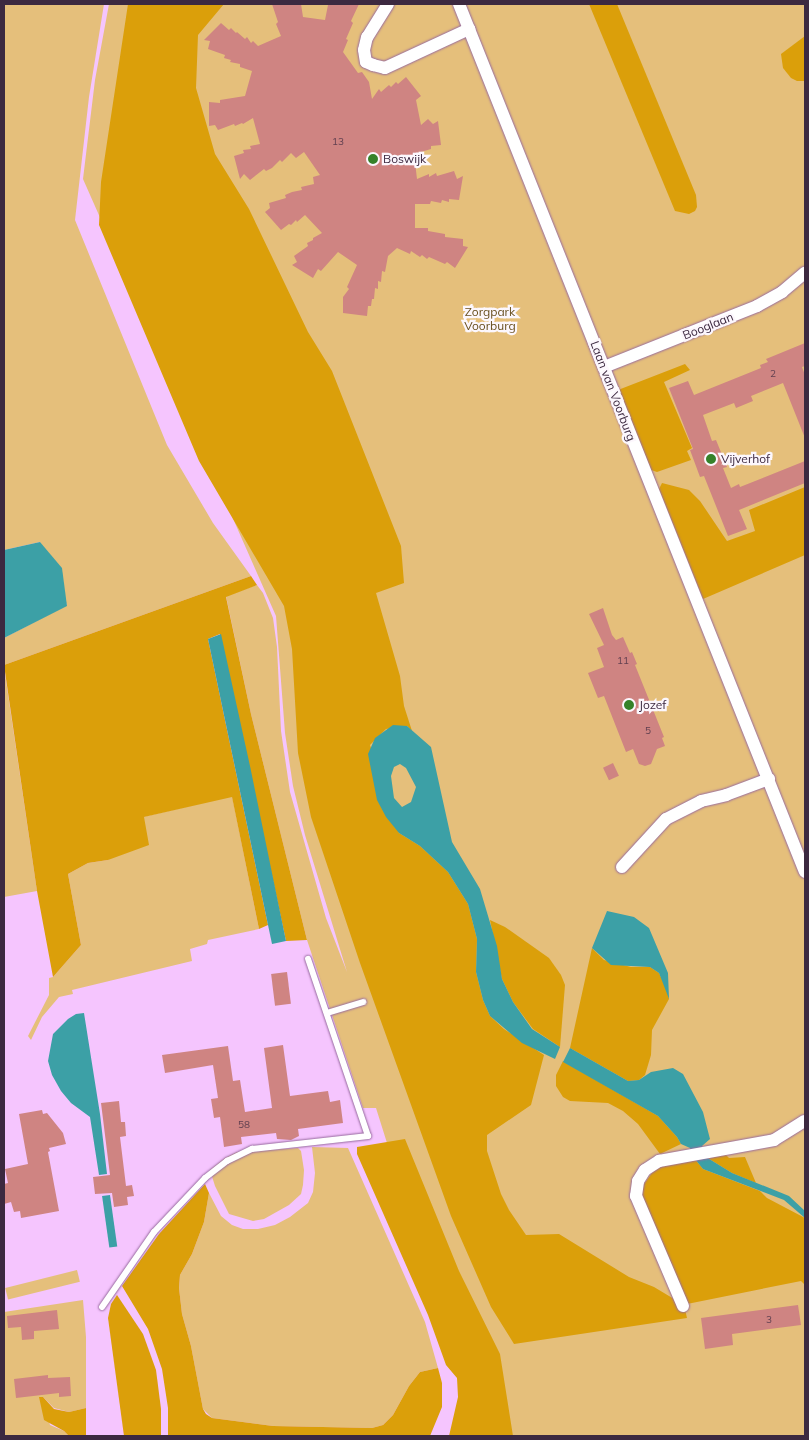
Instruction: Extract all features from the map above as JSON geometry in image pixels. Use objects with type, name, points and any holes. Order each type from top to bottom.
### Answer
[{"type":"street","points":[[388,4],[367,37],[365,44],[366,62],[373,65],[385,68],[469,29]]},
{"type":"street","name":"Laan van Voorburg","points":[[458,4],[805,872]]},
{"type":"street","name":"Booglaan","points":[[604,367],[757,306],[782,292],[805,273]]},
{"type":"street","points":[[622,867],[666,819],[701,801],[726,795],[769,779]]},
{"type":"street","points":[[683,1306],[636,1196],[638,1181],[645,1170],[659,1161],[688,1154],[774,1140],[805,1121]]},
{"type":"lane","points":[[102,1307],[160,1225],[204,1178],[227,1161],[252,1149],[368,1136],[308,959]]},
{"type":"lane","points":[[327,1013],[363,1002]]},
{"type":"green space","points":[[4,4],[104,4],[89,97],[75,220],[167,445],[213,523],[251,576],[4,665],[4,638],[67,605],[40,542],[4,550]]},
{"type":"green space","name":"Zorgpark Voorburg","points":[[109,4],[805,4],[805,1436],[491,1436],[399,1141],[387,1143],[376,1108],[363,1108],[307,940],[251,714],[226,596],[257,585],[263,593],[273,618],[277,647],[281,731],[290,792],[326,918],[347,972],[305,835],[293,786],[285,733],[276,616],[83,179],[95,80]]},
{"type":"green space","points":[[4,667],[37,891],[4,897]]},
{"type":"green space","points":[[232,796],[259,929],[208,940],[207,944],[190,949],[192,961],[72,990],[73,994],[59,997],[42,1017],[31,1040],[28,1036],[49,995],[49,978],[53,977],[81,945],[68,874],[88,863],[108,860],[143,817]]},
{"type":"green space","points":[[312,1147],[348,1148],[425,1322],[438,1368],[420,1372],[409,1386],[393,1415],[383,1425],[372,1428],[273,1426],[212,1418],[203,1409],[191,1346],[182,1314],[179,1288],[180,1275],[192,1254],[204,1222],[209,1193],[221,1216],[232,1225],[243,1229],[258,1229],[275,1225],[290,1217],[308,1203],[313,1192],[315,1173]]},
{"type":"green space","points":[[298,1148],[301,1151],[304,1170],[301,1194],[289,1205],[264,1219],[253,1221],[229,1214],[215,1186],[210,1170],[225,1158],[237,1152]]},
{"type":"green space","points":[[77,1270],[80,1282],[8,1300],[5,1288]]},
{"type":"green space","points":[[83,1300],[86,1337],[86,1408],[69,1412],[54,1408],[43,1397],[50,1425],[64,1431],[69,1436],[4,1436],[4,1312]]},
{"type":"shaded area","points":[[128,4],[224,4],[198,35],[196,88],[215,154],[249,209],[308,332],[332,371],[401,546],[404,583],[376,593],[400,676],[404,706],[412,731],[407,726],[386,729],[370,745],[399,833],[420,846],[448,872],[468,904],[477,939],[476,972],[483,1000],[490,1016],[504,1029],[544,1055],[531,1105],[487,1135],[487,1151],[501,1194],[526,1235],[559,1234],[629,1277],[654,1287],[684,1305],[687,1318],[514,1344],[491,1307],[451,1216],[360,963],[311,817],[298,753],[292,649],[284,606],[199,461],[99,225],[101,182]]},
{"type":"shaded area","points":[[589,4],[617,4],[696,195],[697,207],[695,211],[689,214],[675,211]]},
{"type":"shaded area","points":[[805,36],[805,81],[797,81],[791,78],[783,68],[781,54]]},
{"type":"shaded area","points":[[685,364],[690,370],[664,382],[692,448],[687,451],[691,460],[657,472],[651,470],[618,390]]},
{"type":"shaded area","points":[[662,483],[689,490],[700,501],[727,541],[755,531],[749,510],[805,487],[805,555],[703,599],[659,489]]},
{"type":"shaded area","points":[[40,542],[62,568],[67,606],[4,638],[4,550]]},
{"type":"shaded area","points":[[251,576],[257,585],[226,597],[251,714],[307,940],[286,941],[220,634],[208,639],[268,925],[259,929],[232,797],[144,817],[149,845],[108,860],[88,863],[68,874],[81,945],[53,977],[37,891],[4,665]]},
{"type":"shaded area","points":[[221,634],[286,941],[272,944],[208,639]]},
{"type":"shaded area","points":[[393,725],[407,726],[431,747],[452,842],[480,889],[497,946],[502,979],[513,1002],[532,1029],[560,1047],[555,1059],[522,1043],[490,1016],[483,1000],[476,972],[477,939],[468,904],[448,872],[420,846],[399,833],[386,817],[377,800],[368,754],[375,738]],"holes":[[[400,764],[406,768],[416,787],[411,802],[402,807],[394,798],[391,776],[394,767]]]},
{"type":"shaded area","points":[[607,911],[634,917],[649,928],[668,973],[669,999],[659,973],[650,967],[611,965],[592,948]]},
{"type":"shaded area","points":[[490,920],[505,927],[549,958],[561,975],[565,985],[560,1047],[533,1029],[513,1002],[502,979]]},
{"type":"shaded area","points":[[592,948],[604,960],[631,967],[650,967],[659,973],[667,990],[669,999],[652,1030],[651,1055],[645,1075],[639,1080],[628,1081],[570,1048]]},
{"type":"shaded area","points":[[84,1013],[100,1114],[107,1174],[99,1175],[90,1117],[71,1103],[61,1091],[52,1075],[48,1061],[53,1034],[68,1019],[76,1014]]},
{"type":"shaded area","points":[[570,1048],[628,1081],[639,1080],[651,1072],[673,1068],[683,1074],[703,1112],[710,1139],[702,1146],[706,1157],[732,1173],[789,1196],[805,1211],[805,1218],[784,1200],[703,1169],[694,1158],[690,1148],[681,1144],[658,1116],[563,1062]]},
{"type":"shaded area","points":[[563,1061],[658,1116],[681,1144],[660,1154],[638,1124],[623,1111],[608,1103],[570,1101],[563,1097],[556,1086],[556,1075]]},
{"type":"shaded area","points":[[405,1139],[459,1271],[500,1354],[513,1436],[449,1436],[458,1397],[457,1378],[446,1365],[428,1315],[357,1154],[357,1147]]},
{"type":"shaded area","points":[[725,1154],[729,1158],[745,1157],[756,1183],[732,1173],[706,1157]]},
{"type":"shaded area","points":[[694,1158],[703,1169],[760,1191],[767,1198],[805,1218],[805,1285],[801,1281],[687,1304],[642,1197],[642,1187],[654,1170],[663,1165]]},
{"type":"shaded area","points":[[205,1184],[209,1193],[204,1222],[192,1254],[180,1275],[179,1288],[182,1314],[191,1346],[203,1409],[206,1414],[212,1418],[273,1426],[372,1428],[383,1425],[393,1415],[409,1386],[420,1372],[438,1368],[442,1383],[442,1407],[430,1436],[168,1436],[168,1408],[162,1369],[148,1329],[122,1286],[159,1234]]},
{"type":"shaded area","points":[[110,1195],[117,1246],[109,1248],[102,1196]]},
{"type":"shaded area","points":[[117,1295],[143,1334],[156,1370],[161,1409],[161,1436],[124,1436],[108,1318],[111,1304]]},
{"type":"shaded area","points":[[39,1397],[43,1397],[54,1409],[69,1412],[86,1408],[86,1436],[69,1436],[64,1431],[44,1420]]},
{"type":"building","name":"Boswijk","points":[[272,4],[301,4],[303,17],[325,20],[328,5],[359,4],[351,21],[353,23],[343,52],[358,73],[362,72],[369,82],[372,99],[379,89],[381,92],[389,85],[391,87],[396,82],[398,84],[406,77],[421,96],[416,100],[421,125],[428,119],[433,124],[438,121],[441,145],[431,146],[431,149],[414,154],[417,179],[429,174],[429,177],[436,173],[437,176],[454,171],[457,179],[463,176],[459,200],[449,199],[449,202],[442,200],[441,203],[431,201],[430,204],[415,204],[415,228],[428,228],[428,231],[445,234],[445,237],[463,239],[463,246],[468,247],[455,268],[447,262],[445,264],[429,257],[427,259],[422,255],[420,257],[411,251],[410,254],[397,248],[388,256],[385,272],[382,271],[381,282],[378,281],[378,289],[375,288],[374,299],[372,299],[371,306],[368,306],[367,316],[343,313],[343,297],[349,289],[347,287],[357,265],[338,252],[321,271],[318,269],[313,278],[292,265],[297,262],[294,256],[308,246],[307,243],[313,240],[313,238],[322,233],[305,215],[297,222],[296,220],[281,230],[265,212],[270,208],[269,203],[286,198],[285,195],[292,192],[302,190],[301,187],[314,184],[313,177],[320,175],[304,152],[296,158],[291,153],[282,162],[280,160],[266,171],[264,169],[250,180],[244,174],[240,179],[234,156],[244,153],[243,150],[251,149],[250,146],[260,144],[253,118],[243,124],[235,126],[234,124],[218,130],[215,125],[209,126],[209,102],[220,103],[220,100],[245,96],[252,71],[240,67],[240,64],[230,62],[231,60],[224,58],[225,55],[208,49],[210,41],[204,40],[221,23],[245,39],[247,37],[251,43],[253,41],[258,46],[281,36],[276,24],[278,22]]},
{"type":"building","points":[[805,343],[805,366],[802,367],[805,375],[805,438],[783,383],[751,396],[753,401],[736,408],[734,403],[703,415],[712,441],[716,440],[727,467],[723,468],[731,488],[739,484],[740,487],[805,461],[805,483],[739,510],[747,529],[728,536],[704,476],[700,477],[690,450],[693,449],[669,388],[688,381],[694,395],[761,368],[760,365],[768,362],[766,359]]},
{"type":"building","name":"Jozef","points":[[603,608],[612,635],[616,640],[623,637],[630,653],[632,652],[637,664],[635,665],[664,737],[662,738],[665,746],[657,749],[651,764],[645,766],[639,764],[633,749],[626,752],[604,696],[598,698],[588,673],[604,667],[597,648],[604,645],[589,614]]},
{"type":"building","points":[[613,763],[619,776],[609,780],[603,768]]},
{"type":"building","points":[[287,972],[291,1004],[275,1006],[271,974]]},
{"type":"building","points":[[283,1045],[290,1096],[328,1091],[330,1102],[340,1100],[343,1123],[298,1129],[299,1136],[291,1140],[277,1139],[276,1133],[241,1137],[242,1144],[224,1147],[220,1117],[214,1118],[211,1099],[218,1098],[213,1065],[165,1073],[162,1055],[228,1046],[233,1081],[240,1080],[245,1112],[272,1108],[264,1048]]},
{"type":"building","points":[[119,1101],[121,1122],[125,1122],[126,1136],[120,1137],[126,1186],[132,1185],[134,1196],[127,1197],[128,1205],[114,1207],[112,1193],[95,1194],[93,1177],[110,1175],[101,1103]]},
{"type":"building","points":[[42,1110],[43,1114],[47,1113],[63,1133],[66,1144],[49,1148],[50,1151],[48,1152],[59,1211],[21,1218],[20,1211],[14,1212],[11,1202],[4,1204],[4,1184],[8,1183],[5,1169],[28,1164],[19,1114]]},
{"type":"building","points":[[798,1305],[801,1325],[732,1334],[733,1345],[705,1349],[701,1318]]},
{"type":"building","points":[[57,1310],[59,1329],[34,1331],[34,1339],[22,1340],[21,1327],[8,1328],[7,1316]]},
{"type":"building","points":[[48,1375],[48,1378],[70,1377],[71,1396],[59,1397],[59,1393],[16,1398],[14,1379]]},
{"type":"place","name":"Boswijk","points":[[373,159]]},
{"type":"place","name":"Vijverhof","points":[[711,459]]},
{"type":"place","name":"Jozef","points":[[629,705]]}]
